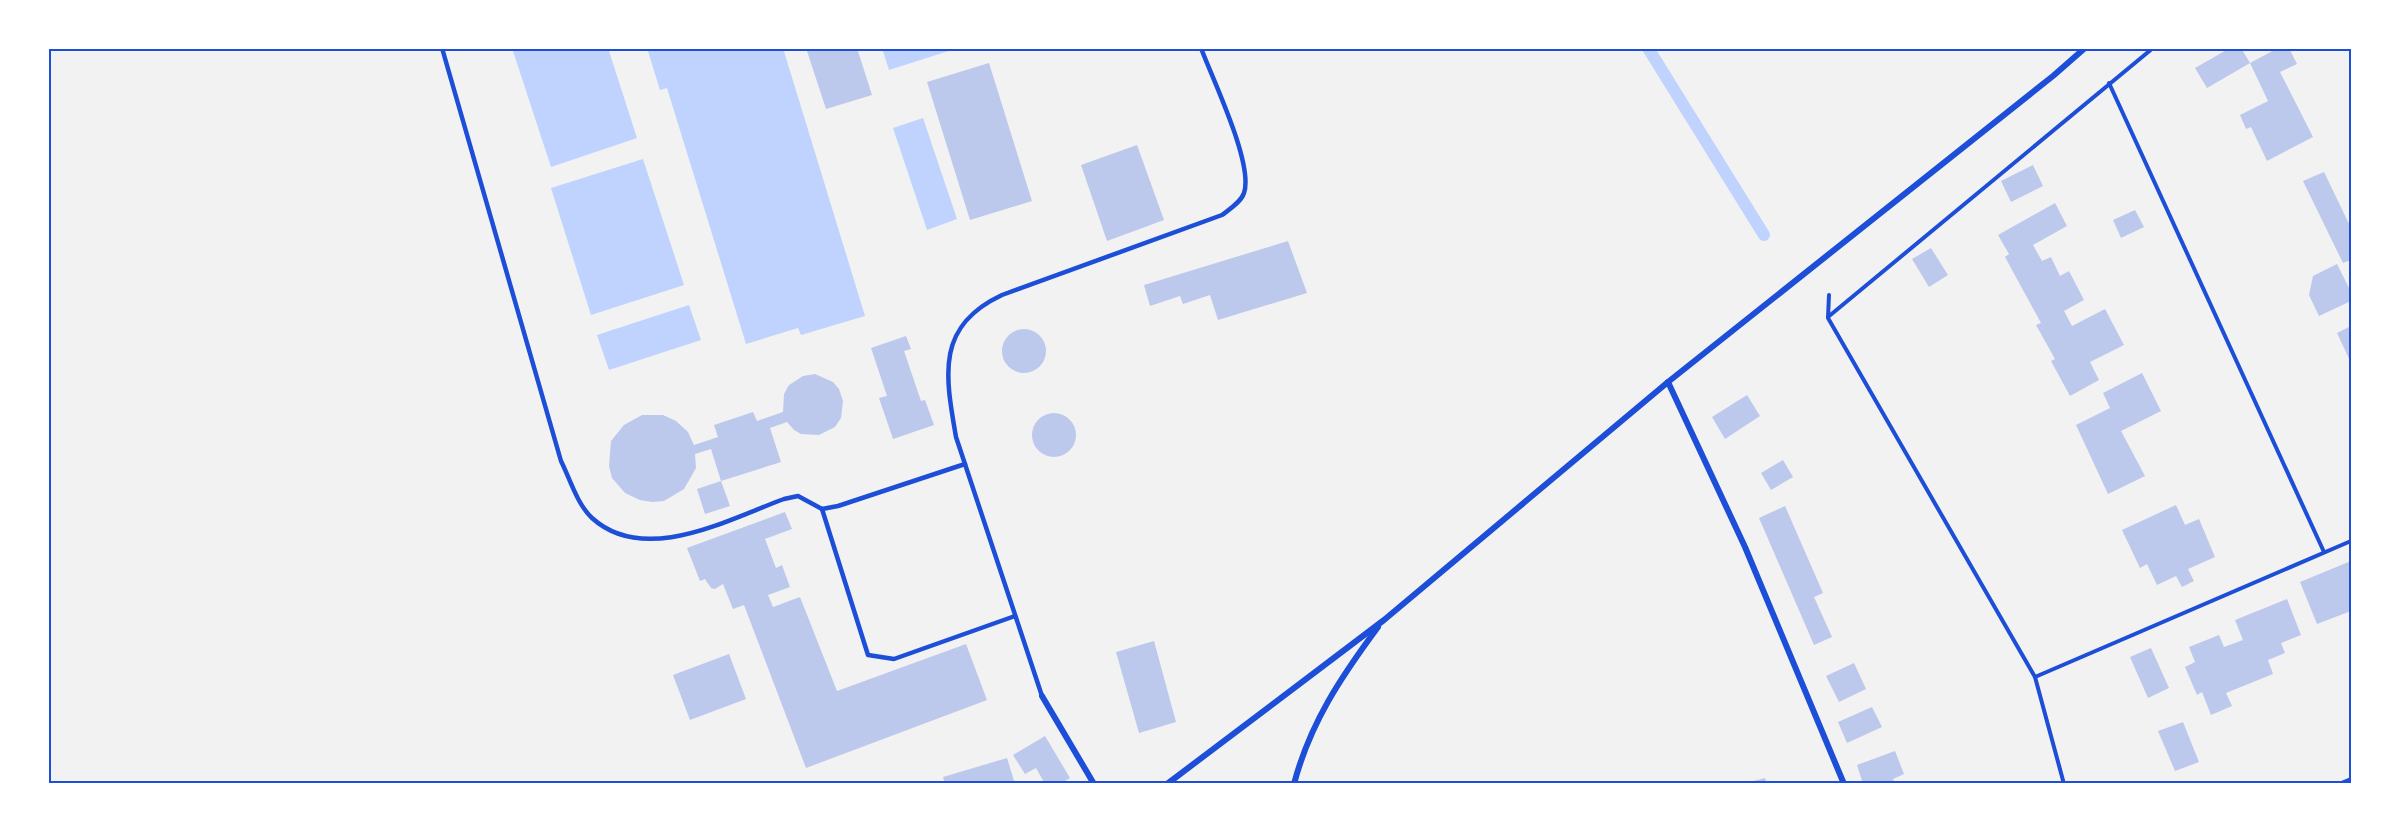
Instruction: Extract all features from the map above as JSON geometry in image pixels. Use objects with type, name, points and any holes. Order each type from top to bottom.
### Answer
[{"type":"street","points":[[1167,784],[1384,620],[1668,382],[2085,48]]},
{"type":"street","points":[[1668,382],[1745,547],[1844,784]]},
{"type":"street","points":[[1294,784],[1324,706],[1353,661],[1384,620]]},
{"type":"street","points":[[1042,696],[1094,784]]},
{"type":"lane","points":[[442,48],[561,461],[591,517],[608,529],[648,540],[684,536],[784,498],[798,496],[822,509],[838,506],[965,464]]},
{"type":"lane","points":[[1042,696],[956,437],[950,403],[950,354],[960,326],[983,304],[1002,295],[1222,215],[1235,205],[1244,194],[1246,179],[1243,157],[1201,48]]},
{"type":"lane","points":[[822,509],[868,655],[894,659],[1015,616]]},
{"type":"path","points":[[1828,318],[2153,48]]},
{"type":"path","points":[[2109,83],[2324,552]]},
{"type":"path","points":[[1829,295],[1828,318],[2035,677],[2064,784]]},
{"type":"path","points":[[2035,677],[2351,541]]},
{"type":"path","points":[[2339,784],[2351,779]]},
{"type":"water","points":[[512,48],[608,48],[637,138],[551,167]]},
{"type":"water","points":[[647,48],[783,48],[865,316],[801,335],[798,328],[746,344],[667,88],[660,90]]},
{"type":"water","points":[[882,48],[958,48],[889,70]]},
{"type":"water","points":[[923,118],[957,219],[927,230],[893,128]]},
{"type":"water","points":[[643,159],[684,285],[591,315],[551,188]]},
{"type":"water","points":[[689,305],[701,340],[609,370],[597,335]]},
{"type":"building","points":[[806,48],[857,48],[872,95],[826,109]]},
{"type":"building","points":[[2230,48],[2241,48],[2250,63],[2207,88],[2195,68]]},
{"type":"building","points":[[2278,48],[2289,48],[2297,64],[2280,72],[2313,137],[2267,161],[2251,127],[2246,129],[2240,115],[2268,101],[2250,63]]},
{"type":"building","points":[[989,63],[1032,201],[970,220],[927,82]]},
{"type":"building","points":[[1137,145],[1164,220],[1107,241],[1081,165]]},
{"type":"building","points":[[2033,165],[2043,186],[2011,202],[2001,181]]},
{"type":"building","points":[[2324,172],[2351,228],[2351,260],[2343,263],[2303,181]]},
{"type":"building","points":[[2055,203],[2067,226],[2033,245],[2042,261],[2051,257],[2060,276],[2069,271],[2084,300],[2064,311],[2072,326],[2105,309],[2124,345],[2090,362],[2099,380],[2070,396],[2051,361],[2055,359],[2036,325],[2041,323],[2005,257],[2009,254],[1998,235]]},
{"type":"building","points":[[2135,210],[2144,227],[2121,238],[2113,220]]},
{"type":"building","points":[[1288,241],[1307,293],[1218,320],[1210,295],[1183,304],[1180,296],[1150,306],[1144,285]]},
{"type":"building","points":[[1931,248],[1948,275],[1929,287],[1912,259]]},
{"type":"building","points":[[2337,264],[2351,292],[2351,301],[2319,316],[2309,295],[2313,276]]},
{"type":"building","points":[[2351,326],[2351,363],[2337,333]]},
{"type":"building","points":[[1024,329],[1040,335],[1046,351],[1040,367],[1024,373],[1008,367],[1002,351],[1008,335]]},
{"type":"building","points":[[906,336],[911,349],[904,351],[921,401],[925,400],[934,425],[893,439],[879,398],[887,396],[871,348]]},
{"type":"building","points":[[2142,373],[2161,411],[2121,431],[2145,476],[2108,494],[2076,425],[2110,408],[2103,393]]},
{"type":"building","points":[[815,374],[833,382],[839,389],[843,401],[841,418],[835,427],[819,435],[801,434],[787,422],[770,428],[781,462],[721,481],[711,449],[695,454],[696,468],[684,489],[664,501],[640,500],[625,493],[612,478],[609,466],[611,441],[624,425],[642,415],[663,415],[676,421],[688,432],[694,445],[718,437],[714,425],[753,412],[757,421],[783,412],[784,394],[789,385],[803,376]]},
{"type":"building","points":[[1747,395],[1760,416],[1725,439],[1712,417]]},
{"type":"building","points":[[1054,413],[1070,419],[1076,435],[1070,451],[1054,457],[1038,451],[1032,435],[1038,419]]},
{"type":"building","points":[[1783,460],[1793,477],[1771,490],[1761,473]]},
{"type":"building","points":[[721,481],[730,506],[705,514],[697,489]]},
{"type":"building","points":[[2176,505],[2185,525],[2199,519],[2215,557],[2188,569],[2194,581],[2182,587],[2176,576],[2157,585],[2147,564],[2140,568],[2122,530]]},
{"type":"building","points":[[1785,506],[1823,593],[1814,597],[1832,637],[1814,645],[1759,518]]},
{"type":"building","points":[[785,512],[792,529],[765,539],[776,568],[782,565],[790,587],[768,595],[773,607],[800,597],[837,691],[966,644],[987,700],[806,768],[744,605],[733,609],[723,584],[715,589],[711,588],[705,579],[700,581],[687,548]]},
{"type":"building","points":[[2351,561],[2351,611],[2317,624],[2300,582]]},
{"type":"building","points":[[2287,599],[2301,635],[2281,643],[2285,653],[2268,660],[2273,674],[2226,693],[2232,706],[2211,715],[2202,692],[2197,695],[2185,667],[2195,662],[2189,647],[2219,635],[2224,647],[2243,640],[2235,620]]},
{"type":"building","points":[[1154,641],[1176,722],[1139,733],[1116,652]]},
{"type":"building","points":[[2151,648],[2169,688],[2148,698],[2130,657]]},
{"type":"building","points":[[729,654],[746,699],[690,720],[673,675]]},
{"type":"building","points":[[1854,663],[1866,689],[1839,702],[1826,676]]},
{"type":"building","points":[[1872,707],[1882,727],[1847,743],[1838,722]]},
{"type":"building","points":[[2183,722],[2199,762],[2175,771],[2158,731]]},
{"type":"building","points":[[1045,736],[1070,778],[1060,784],[1045,784],[1036,768],[1025,774],[1013,755]]},
{"type":"building","points":[[1895,751],[1904,774],[1893,779],[1895,784],[1863,784],[1857,765]]},
{"type":"building","points":[[1007,758],[1015,784],[945,784],[943,777]]},
{"type":"building","points":[[1765,778],[1767,784],[1746,784],[1746,783]]},
{"type":"waterway","points":[[1648,48],[1764,235]]}]
